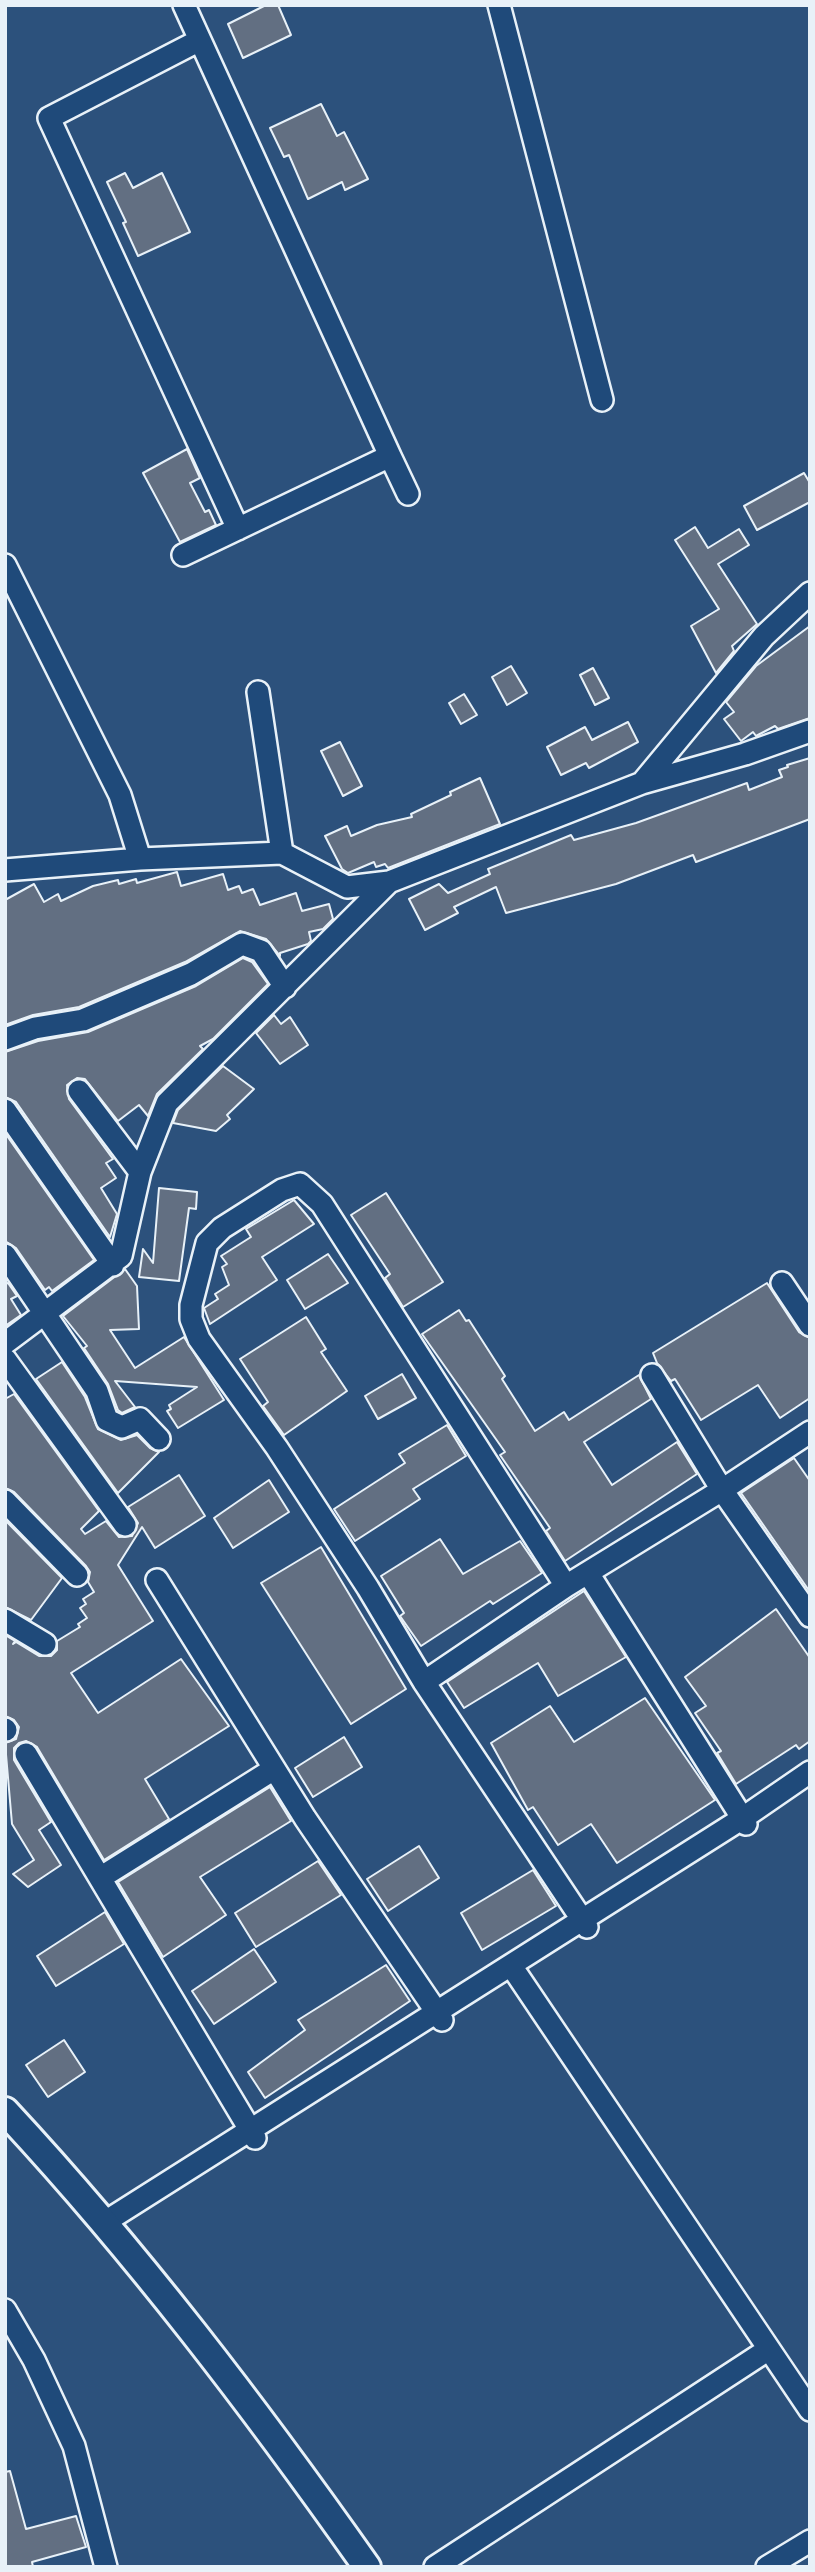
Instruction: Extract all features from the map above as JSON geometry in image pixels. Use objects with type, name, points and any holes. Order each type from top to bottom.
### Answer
[{"type":"street","points":[[184,5],[408,494]]},
{"type":"street","points":[[499,5],[602,400]]},
{"type":"street","points":[[200,40],[49,118],[238,529]]},
{"type":"street","points":[[183,555],[390,456]]},
{"type":"street","points":[[5,565],[120,795],[140,859]]},
{"type":"street","points":[[642,783],[764,636],[810,593]]},
{"type":"street","points":[[258,692],[282,853]]},
{"type":"street","points":[[5,870],[140,859],[282,853],[347,887],[389,881],[642,783],[745,754],[810,731]]},
{"type":"street","points":[[5,1343],[113,1265],[121,1256],[140,1172],[167,1104],[233,1034],[285,987],[389,881]]},
{"type":"street","points":[[5,1039],[34,1028],[89,1018],[191,974],[242,944],[261,951],[285,987]]},
{"type":"street","points":[[79,1091],[140,1172]]},
{"type":"street","points":[[5,1110],[113,1265]]},
{"type":"street","points":[[566,1586],[322,1204],[308,1188],[300,1184],[292,1185],[222,1228],[207,1243],[191,1305],[194,1327],[353,1565],[424,1682],[585,1922]]},
{"type":"street","points":[[5,1255],[97,1391],[107,1420],[122,1427],[140,1419],[159,1439]]},
{"type":"street","points":[[782,1283],[810,1325]]},
{"type":"street","points":[[5,1359],[125,1525]]},
{"type":"street","points":[[652,1375],[722,1490],[810,1616]]},
{"type":"street","points":[[424,1682],[566,1586],[810,1432]]},
{"type":"street","points":[[5,1502],[77,1575]]},
{"type":"street","points":[[588,1573],[744,1821]]},
{"type":"street","points":[[157,1580],[274,1769],[439,2016]]},
{"type":"street","points":[[5,1620],[45,1644]]},
{"type":"street","points":[[26,1754],[253,2133]]},
{"type":"street","points":[[100,1878],[274,1769]]},
{"type":"street","points":[[744,1821],[810,1772]]},
{"type":"street","points":[[105,2222],[253,2133],[810,1781]]},
{"type":"street","points":[[439,2016],[516,1973],[585,1922]]},
{"type":"street","points":[[516,1973],[810,2410]]},
{"type":"street","points":[[5,2111],[105,2222],[269,2429],[367,2567]]},
{"type":"street","points":[[5,2310],[34,2360],[74,2446],[106,2567]]},
{"type":"street","points":[[435,2567],[769,2349]]},
{"type":"street","points":[[767,2567],[810,2541]]},
{"type":"building","points":[[266,5],[278,5],[291,35],[243,58],[228,24]]},
{"type":"building","points":[[321,104],[337,136],[344,132],[368,179],[345,190],[342,182],[308,199],[289,155],[284,157],[270,128]]},
{"type":"building","points":[[125,173],[133,188],[162,173],[190,232],[138,256],[107,182]]},
{"type":"building","points":[[187,449],[200,478],[190,483],[205,512],[209,510],[216,525],[180,542],[143,473]]},
{"type":"building","points":[[804,473],[810,483],[810,502],[757,530],[744,506]]},
{"type":"building","points":[[695,527],[708,548],[739,529],[749,545],[718,564],[757,624],[732,646],[734,651],[716,673],[691,626],[719,609],[675,540]]},
{"type":"building","points":[[810,626],[810,718],[778,729],[775,726],[756,736],[753,732],[741,741],[724,719],[734,712],[726,702],[756,666]]},
{"type":"building","points":[[511,666],[527,693],[507,705],[492,677]]},
{"type":"building","points":[[593,668],[609,698],[595,705],[580,675]]},
{"type":"building","points":[[464,694],[477,715],[461,724],[449,703]]},
{"type":"building","points":[[628,722],[638,742],[589,768],[586,763],[561,775],[547,747],[585,727],[592,740]]},
{"type":"building","points":[[340,742],[362,786],[343,796],[321,751]]},
{"type":"building","points":[[810,758],[810,819],[696,862],[693,855],[616,884],[506,913],[496,887],[454,907],[458,913],[425,930],[409,899],[439,884],[448,893],[490,874],[488,869],[571,835],[574,840],[636,823],[747,783],[749,790],[782,777],[779,770],[788,767],[787,765]]},
{"type":"building","points":[[480,778],[500,824],[388,868],[385,864],[376,867],[374,862],[348,873],[342,869],[325,836],[347,826],[351,836],[377,825],[412,817],[411,814]]},
{"type":"building","points":[[177,872],[181,886],[223,874],[228,890],[239,886],[242,893],[253,889],[260,905],[296,893],[302,911],[329,904],[333,919],[323,929],[309,932],[311,941],[308,944],[280,953],[280,956],[266,939],[240,931],[185,962],[79,1007],[33,1015],[5,1025],[5,900],[34,884],[44,902],[58,894],[61,901],[93,886],[118,880],[119,884],[136,879],[137,883]]},
{"type":"building","points":[[243,958],[252,962],[268,984],[213,1039],[200,1046],[203,1049],[157,1094],[148,1116],[139,1105],[118,1121],[85,1079],[77,1078],[67,1085],[69,1099],[113,1159],[106,1163],[116,1178],[101,1188],[117,1214],[110,1237],[16,1102],[5,1097],[5,1052],[38,1041],[88,1032],[196,986]]},
{"type":"building","points":[[274,1015],[281,1024],[290,1017],[308,1045],[280,1064],[256,1033]]},
{"type":"building","points":[[223,1066],[254,1089],[227,1115],[230,1119],[216,1131],[173,1123],[178,1110]]},
{"type":"building","points":[[5,1133],[94,1260],[52,1291],[49,1287],[45,1290],[16,1248],[5,1241]]},
{"type":"building","points":[[159,1188],[197,1192],[196,1209],[189,1208],[179,1281],[139,1277],[143,1249],[153,1263]]},
{"type":"building","points":[[386,1193],[443,1282],[403,1307],[385,1278],[390,1274],[351,1215]]},
{"type":"building","points":[[294,1200],[314,1224],[262,1257],[277,1280],[210,1324],[204,1308],[218,1299],[215,1294],[229,1285],[222,1267],[227,1264],[221,1256],[251,1237],[246,1229]]},
{"type":"building","points":[[328,1254],[348,1283],[305,1309],[287,1280]]},
{"type":"building","points":[[125,1269],[137,1286],[139,1329],[110,1330],[135,1368],[184,1337],[224,1400],[178,1428],[167,1411],[171,1409],[169,1405],[197,1387],[115,1381],[135,1407],[122,1413],[118,1410],[108,1384],[84,1348],[87,1346],[63,1316]]},
{"type":"building","points":[[8,1283],[17,1296],[11,1299],[21,1315],[5,1326],[5,1284]]},
{"type":"building","points":[[767,1283],[799,1332],[810,1338],[810,1398],[780,1418],[758,1385],[701,1420],[675,1379],[671,1381],[653,1353]]},
{"type":"building","points":[[459,1310],[466,1321],[469,1320],[505,1376],[502,1379],[535,1431],[564,1412],[569,1420],[639,1375],[651,1399],[584,1442],[612,1485],[677,1442],[697,1474],[565,1561],[546,1531],[550,1528],[500,1455],[505,1452],[422,1334]]},
{"type":"building","points":[[306,1317],[326,1349],[321,1352],[347,1391],[284,1435],[263,1406],[268,1402],[240,1359]]},
{"type":"building","points":[[62,1362],[85,1397],[98,1429],[121,1440],[137,1435],[150,1448],[159,1452],[118,1493],[36,1379]]},
{"type":"building","points":[[402,1374],[416,1398],[378,1419],[365,1396]]},
{"type":"building","points":[[14,1394],[99,1511],[81,1529],[85,1534],[106,1521],[119,1537],[132,1536],[138,1523],[128,1507],[179,1475],[205,1516],[155,1548],[142,1527],[118,1565],[153,1621],[71,1673],[98,1713],[181,1659],[229,1726],[145,1779],[169,1819],[104,1860],[37,1747],[26,1741],[19,1743],[14,1748],[14,1760],[51,1822],[39,1830],[61,1865],[28,1887],[13,1874],[34,1860],[12,1824],[5,1743],[16,1739],[19,1727],[14,1720],[5,1716],[5,1635],[15,1641],[13,1644],[16,1642],[39,1656],[51,1656],[57,1650],[57,1641],[80,1627],[78,1624],[87,1618],[80,1608],[86,1604],[83,1599],[94,1592],[88,1582],[90,1572],[86,1566],[14,1492],[5,1488],[5,1399]]},
{"type":"building","points":[[447,1425],[466,1456],[413,1489],[420,1499],[355,1541],[334,1509],[405,1463],[399,1454]]},
{"type":"building","points":[[794,1458],[810,1481],[810,1592],[741,1493]]},
{"type":"building","points":[[269,1480],[289,1512],[233,1548],[214,1518]]},
{"type":"building","points":[[5,1520],[62,1578],[31,1620],[5,1607]]},
{"type":"building","points":[[440,1539],[463,1574],[520,1541],[542,1573],[493,1604],[490,1601],[421,1646],[400,1616],[404,1613],[381,1576]]},
{"type":"building","points":[[321,1547],[406,1689],[351,1724],[261,1583]]},
{"type":"building","points":[[584,1591],[626,1657],[558,1696],[538,1663],[464,1708],[447,1682]]},
{"type":"building","points":[[776,1609],[810,1658],[810,1741],[799,1749],[796,1745],[736,1784],[717,1753],[721,1751],[695,1713],[706,1706],[685,1677]]},
{"type":"building","points":[[645,1698],[715,1800],[617,1863],[591,1824],[558,1845],[533,1807],[528,1810],[491,1743],[550,1706],[574,1742]]},
{"type":"building","points":[[344,1737],[362,1767],[313,1797],[295,1768]]},
{"type":"building","points":[[270,1787],[291,1821],[200,1877],[226,1915],[163,1957],[118,1882]]},
{"type":"building","points":[[419,1846],[439,1878],[388,1911],[367,1879]]},
{"type":"building","points":[[318,1861],[341,1895],[256,1947],[235,1913]]},
{"type":"building","points":[[533,1870],[556,1906],[482,1950],[461,1913]]},
{"type":"building","points":[[105,1912],[124,1944],[56,1986],[37,1956]]},
{"type":"building","points":[[254,1949],[276,1982],[214,2024],[192,1991]]},
{"type":"building","points":[[386,1965],[410,2001],[265,2098],[248,2072],[305,2030],[298,2020]]},
{"type":"building","points":[[64,2040],[85,2072],[48,2097],[26,2065]]},
{"type":"building","points":[[10,2471],[26,2529],[76,2516],[86,2547],[32,2562],[33,2567],[5,2567],[5,2472]]}]
